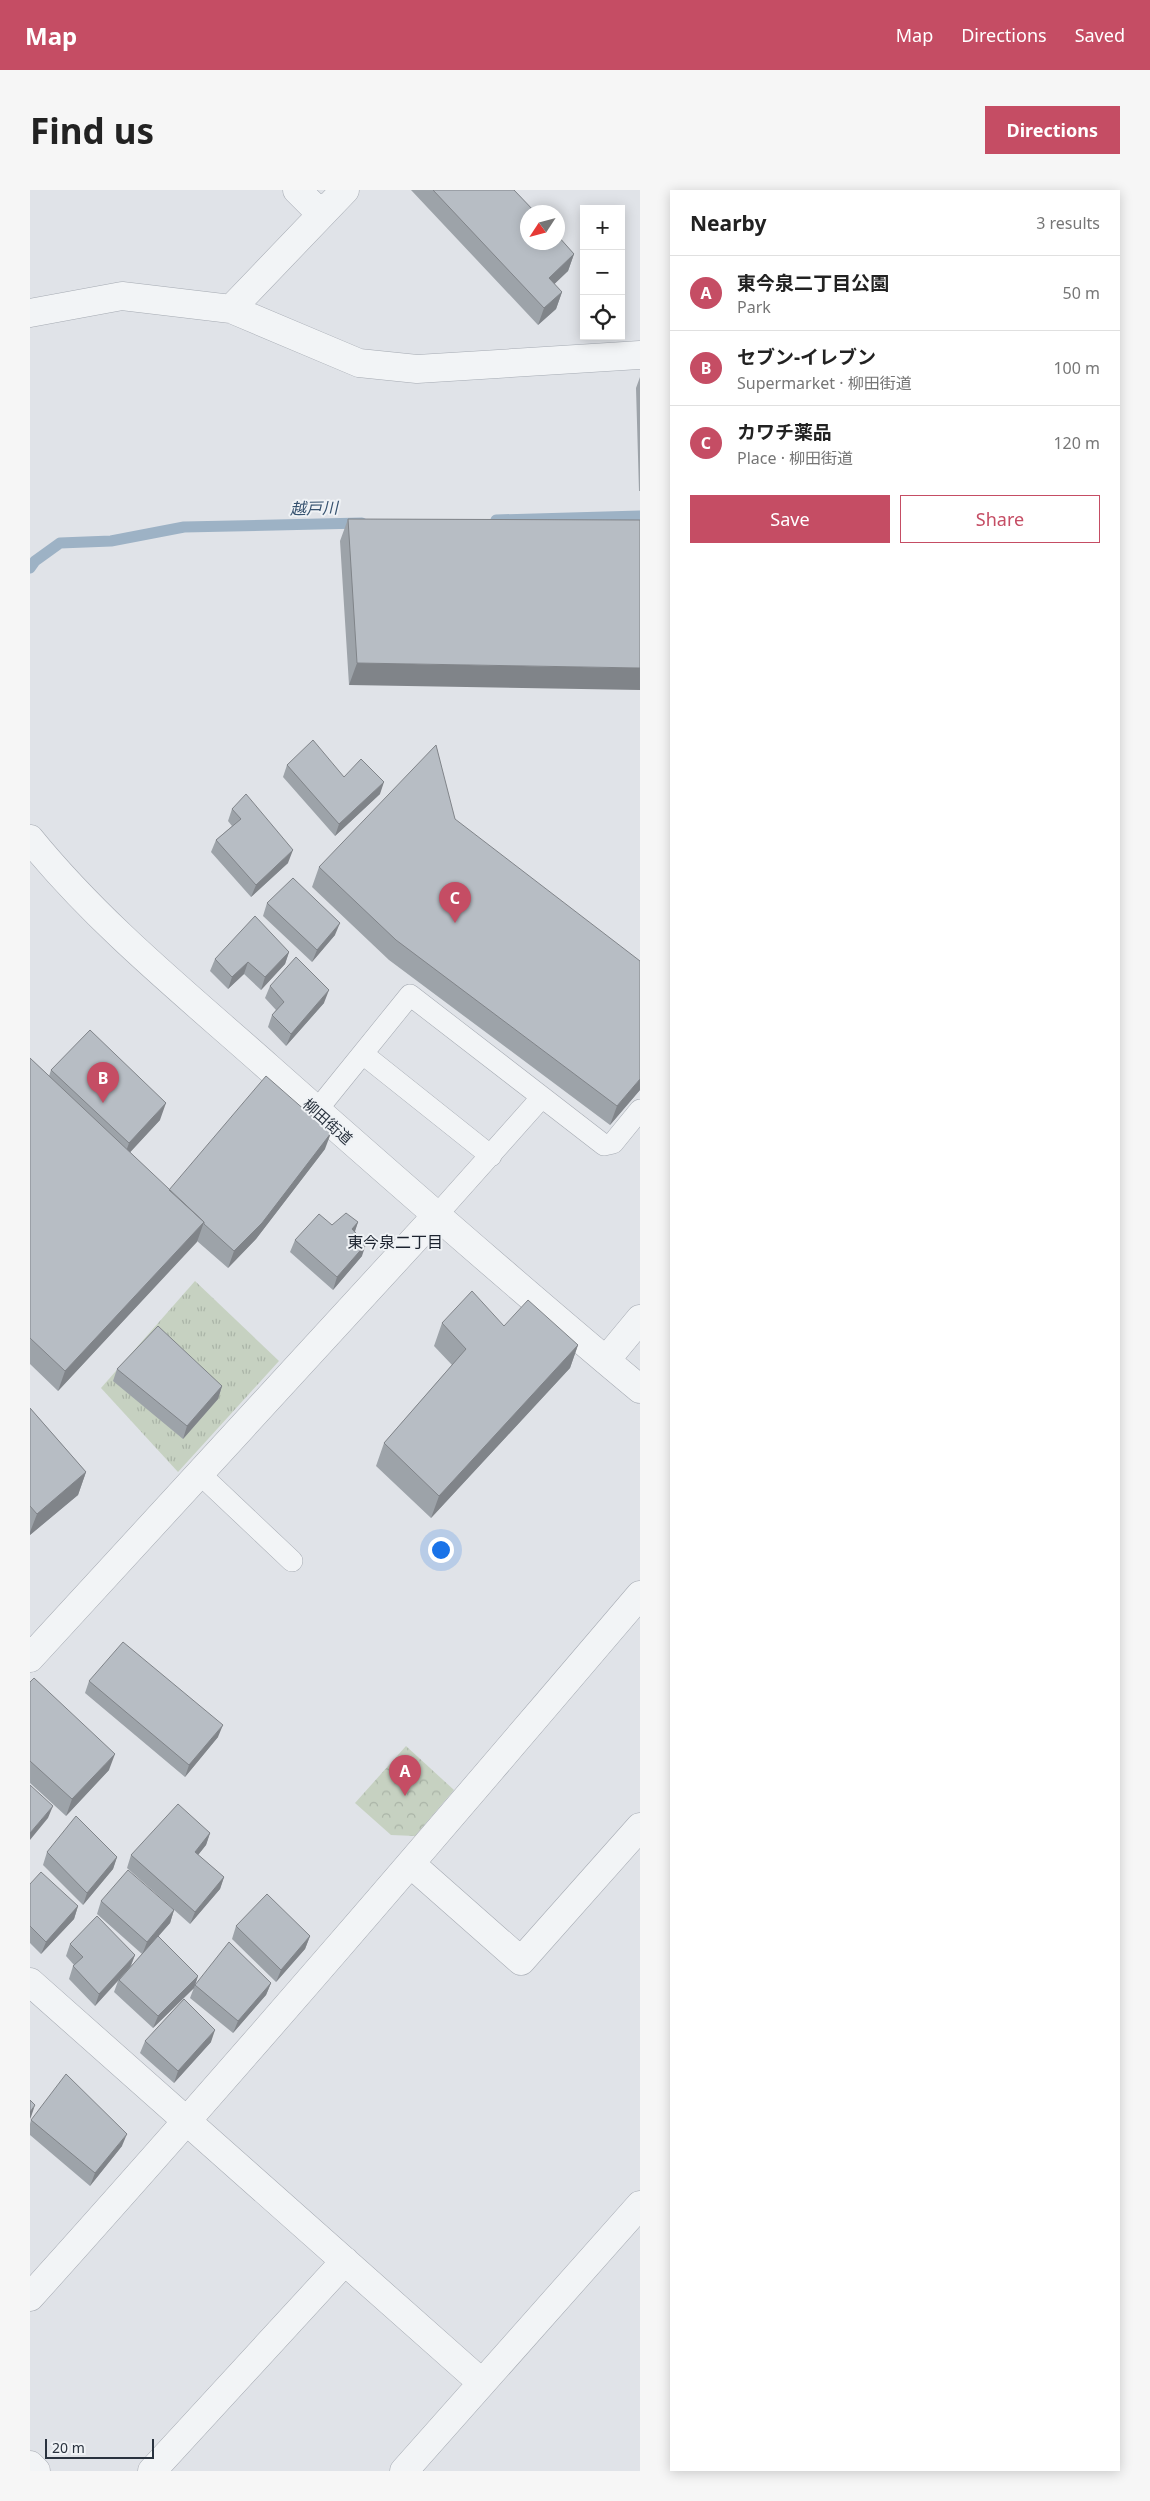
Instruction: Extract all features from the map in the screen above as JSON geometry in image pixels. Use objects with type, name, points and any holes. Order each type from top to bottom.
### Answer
[{"type":"street","points":[[297,190],[321,214]]},
{"type":"street","points":[[231,309],[344,190]]},
{"type":"street","points":[[30,313],[122,296],[231,309],[359,363],[417,369],[640,355]]},
{"type":"street","name":"柳田街道","points":[[30,839],[56,871],[116,933],[436,1216],[640,1389]]},
{"type":"street","points":[[30,1658],[436,1216]]},
{"type":"street","points":[[606,1360],[640,1319]]},
{"type":"street","points":[[30,2297],[187,2123],[640,1595]]},
{"type":"street","points":[[411,1864],[521,1961],[640,1827]]},
{"type":"street","points":[[30,1982],[482,2383]]},
{"type":"street","points":[[404,2471],[640,2205]]},
{"type":"street","points":[[152,2471],[345,2261]]},
{"type":"street","points":[[30,2465],[36,2471]]},
{"type":"lane","points":[[316,1110],[410,995],[604,1145],[613,1143],[640,1110]]},
{"type":"lane","points":[[363,1054],[491,1156]]},
{"type":"lane","points":[[436,1216],[542,1097]]},
{"type":"lane","points":[[200,1474],[292,1561]]},
{"type":"green space","points":[[195,1281],[279,1361],[178,1472],[101,1388]]},
{"type":"green space","points":[[406,1746],[454,1790],[415,1836],[391,1835],[355,1803]]},
{"type":"building","points":[[433,190],[514,190],[528,205],[520,205],[520,250],[565,250],[565,244],[574,254],[549,278],[562,292],[544,308]]},
{"type":"building","points":[[348,519],[640,520],[640,668],[357,663]]},
{"type":"building","points":[[313,740],[344,777],[361,759],[384,782],[339,824],[287,765]]},
{"type":"building","points":[[436,745],[455,819],[640,961],[640,1079],[617,1106],[396,940],[319,867]]},
{"type":"building","points":[[246,794],[293,850],[256,885],[216,840],[241,819],[232,809]]},
{"type":"building","points":[[293,878],[340,923],[317,950],[267,903]]},
{"type":"building","points":[[255,916],[289,952],[265,977],[248,962],[232,977],[215,959]]},
{"type":"building","points":[[296,957],[329,990],[291,1034],[272,1015],[284,1002],[270,986]]},
{"type":"building","points":[[90,1030],[166,1103],[129,1143],[51,1070]]},
{"type":"building","points":[[30,1058],[204,1222],[65,1371],[30,1338]]},
{"type":"building","points":[[266,1076],[331,1133],[262,1223],[234,1251],[169,1190]]},
{"type":"building","points":[[346,1213],[358,1222],[352,1229],[366,1244],[337,1277],[295,1240],[319,1214],[332,1225]]},
{"type":"building","points":[[472,1291],[504,1326],[528,1300],[578,1345],[439,1496],[384,1443],[466,1349],[442,1323]]},
{"type":"building","points":[[158,1326],[222,1386],[187,1426],[117,1369]]},
{"type":"building","points":[[30,1408],[86,1472],[37,1514],[30,1506]]},
{"type":"building","points":[[123,1642],[223,1725],[189,1765],[89,1681]]},
{"type":"building","points":[[34,1678],[115,1754],[72,1799],[30,1761],[30,1682]]},
{"type":"building","points":[[30,1785],[53,1806],[30,1833]]},
{"type":"building","points":[[178,1804],[210,1833],[195,1852],[224,1877],[195,1912],[131,1855]]},
{"type":"building","points":[[76,1816],[117,1857],[87,1893],[47,1852]]},
{"type":"building","points":[[128,1870],[174,1910],[147,1942],[101,1901]]},
{"type":"building","points":[[41,1872],[78,1906],[46,1942],[30,1926],[30,1884]]},
{"type":"building","points":[[267,1894],[310,1936],[281,1970],[236,1926]]},
{"type":"building","points":[[97,1916],[135,1955],[99,1994],[73,1966],[83,1957],[70,1944]]},
{"type":"building","points":[[158,1936],[198,1976],[158,2016],[119,1980]]},
{"type":"building","points":[[229,1942],[271,1983],[238,2021],[195,1985]]},
{"type":"building","points":[[184,1999],[215,2030],[178,2071],[145,2041]]},
{"type":"building","points":[[66,2074],[127,2134],[95,2173],[31,2120]]},
{"type":"building","points":[[30,2100],[35,2105],[30,2112]]},
{"type":"waterway","name":"越戸川","points":[[496,520],[640,516]]},
{"type":"waterway","name":"越戸川","points":[[30,568],[35,561],[60,543],[111,541],[184,527],[362,523]]},
{"type":"place","name":"カワチ薬品","points":[[455,923]]},
{"type":"place","name":"セブン-イレブン","points":[[103,1103]]},
{"type":"place","name":"東今泉二丁目公園","points":[[405,1796]]},
{"type":"district","name":"東今泉二丁目","points":[[395,1242]]}]
